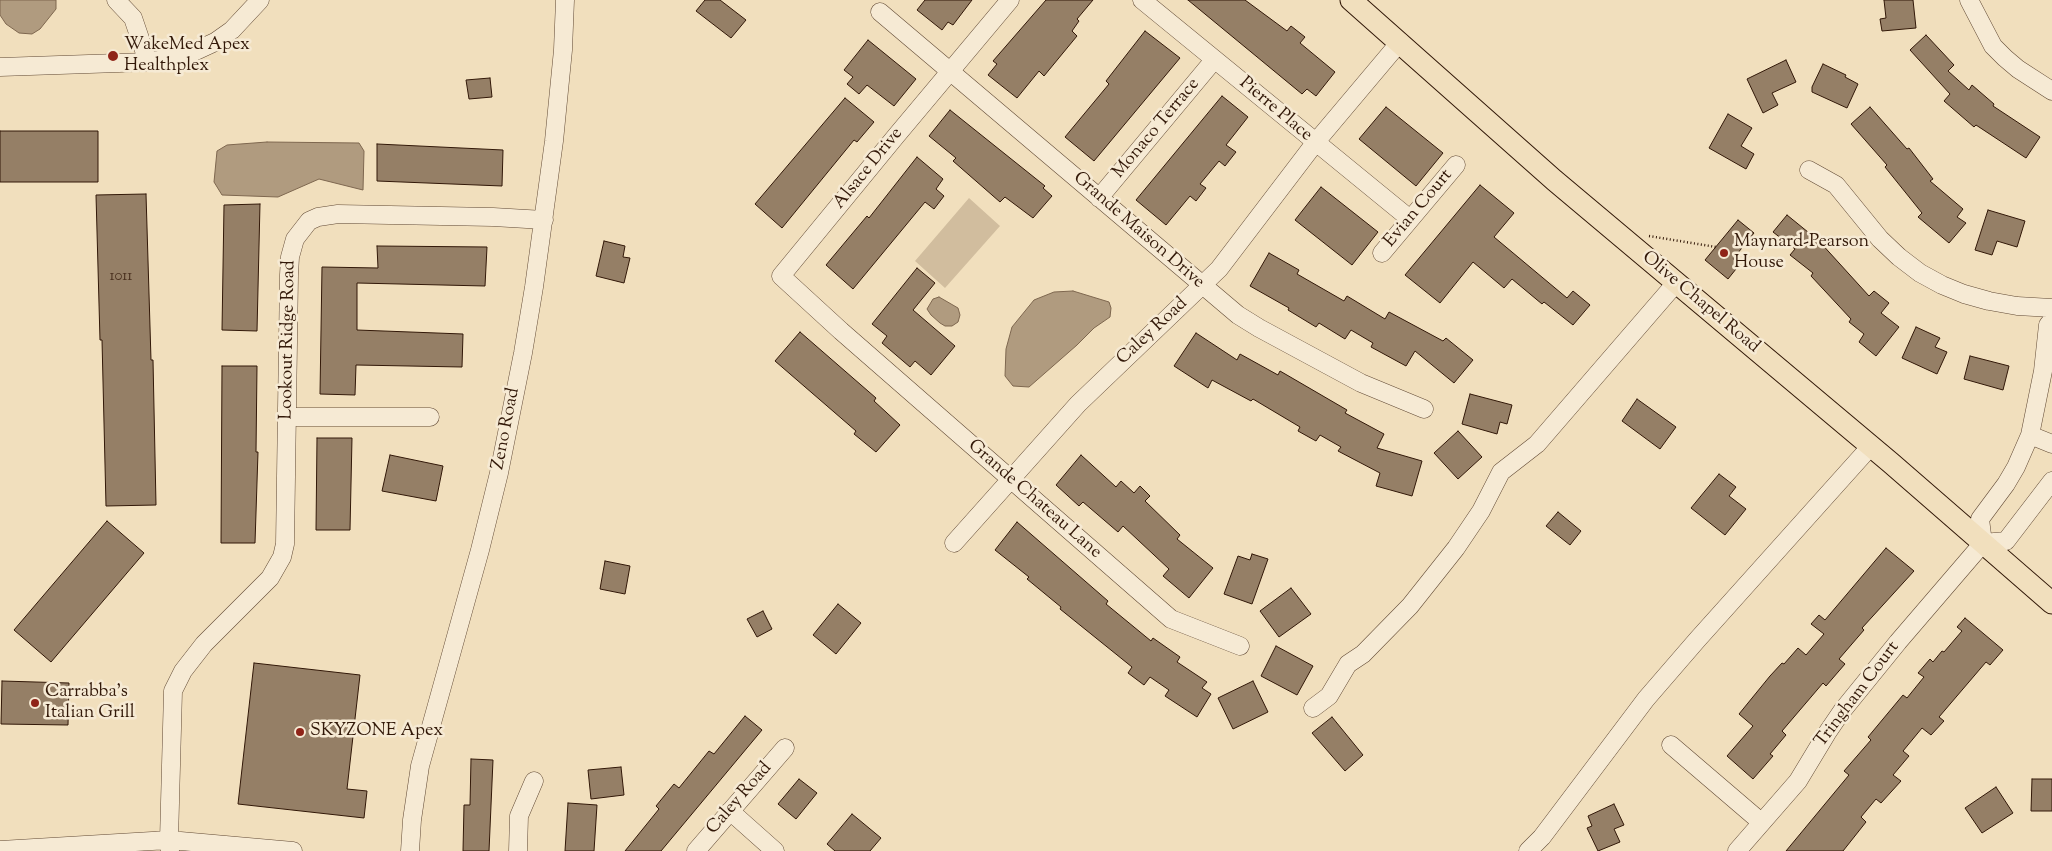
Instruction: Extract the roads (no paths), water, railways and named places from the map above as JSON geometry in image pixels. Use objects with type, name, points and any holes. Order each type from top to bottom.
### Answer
[{"type":"main road","name":"Olive Chapel Road","points":[[1351,0],[1547,174],[1870,446],[2052,603]]},
{"type":"street","points":[[116,0],[134,18],[148,62]]},
{"type":"street","points":[[0,68],[148,62],[189,54],[215,42],[232,30],[260,0]]},
{"type":"street","name":"Zeno Road","points":[[410,851],[412,820],[420,766],[460,627],[499,474],[529,315],[544,220],[562,66],[565,0]]},
{"type":"street","name":"Alsace Drive","points":[[841,331],[781,276],[1010,0]]},
{"type":"street","name":"Pierre Place","points":[[1142,0],[1410,219]]},
{"type":"street","points":[[1968,0],[1980,24],[1999,52],[2018,69],[2052,91]]},
{"type":"street","name":"Grande Maison Drive","points":[[880,12],[1238,315],[1361,383],[1424,410]]},
{"type":"street","name":"Caley Road","points":[[954,543],[1096,386],[1219,269],[1315,143],[1400,42]]},
{"type":"street","name":"Monaco Terrace","points":[[1099,198],[1214,60]]},
{"type":"street","name":"Evian Court","points":[[1382,253],[1456,165]]},
{"type":"street","points":[[1809,170],[1836,185],[1880,239],[1899,257],[1935,281],[1964,294],[1989,301],[2017,306],[2052,308]]},
{"type":"street","name":"Lookout Ridge Road","points":[[170,846],[173,690],[183,671],[204,644],[270,578],[278,566],[285,544],[290,257],[295,239],[309,222],[318,217],[338,214],[544,220]]},
{"type":"street","points":[[1313,708],[1329,696],[1348,664],[1363,654],[1410,606],[1456,548],[1481,510],[1501,472],[1537,444],[1676,282]]},
{"type":"street","points":[[2052,320],[2048,325],[2043,371],[2030,435],[2006,484],[1980,519],[1983,543],[2006,541],[2052,481]]},
{"type":"street","name":"Grande Chateau Lane","points":[[841,331],[1171,619],[1240,646]]},
{"type":"street","points":[[287,417],[430,417]]},
{"type":"street","points":[[2030,435],[2052,444]]},
{"type":"street","points":[[1528,851],[1542,837],[1646,700],[1696,640],[1870,446]]},
{"type":"street","name":"Tringham Court","points":[[1737,851],[1798,781],[1826,733],[1842,711],[1983,543]]},
{"type":"street","points":[[1671,745],[1762,822]]},
{"type":"street","name":"Caley Road","points":[[696,851],[785,748]]},
{"type":"street","points":[[518,851],[519,816],[534,781]]},
{"type":"street","points":[[730,811],[776,851]]},
{"type":"street","points":[[0,850],[170,846],[293,851]]},
{"type":"place","name":"WakeMed Apex Healthplex","points":[[113,56]]},
{"type":"place","name":"Maynard-Pearson House","points":[[1724,253]]},
{"type":"place","name":"Carrabba's Italian Grill","points":[[35,703]]},
{"type":"place","name":"SKYZONE Apex","points":[[300,732]]}]
